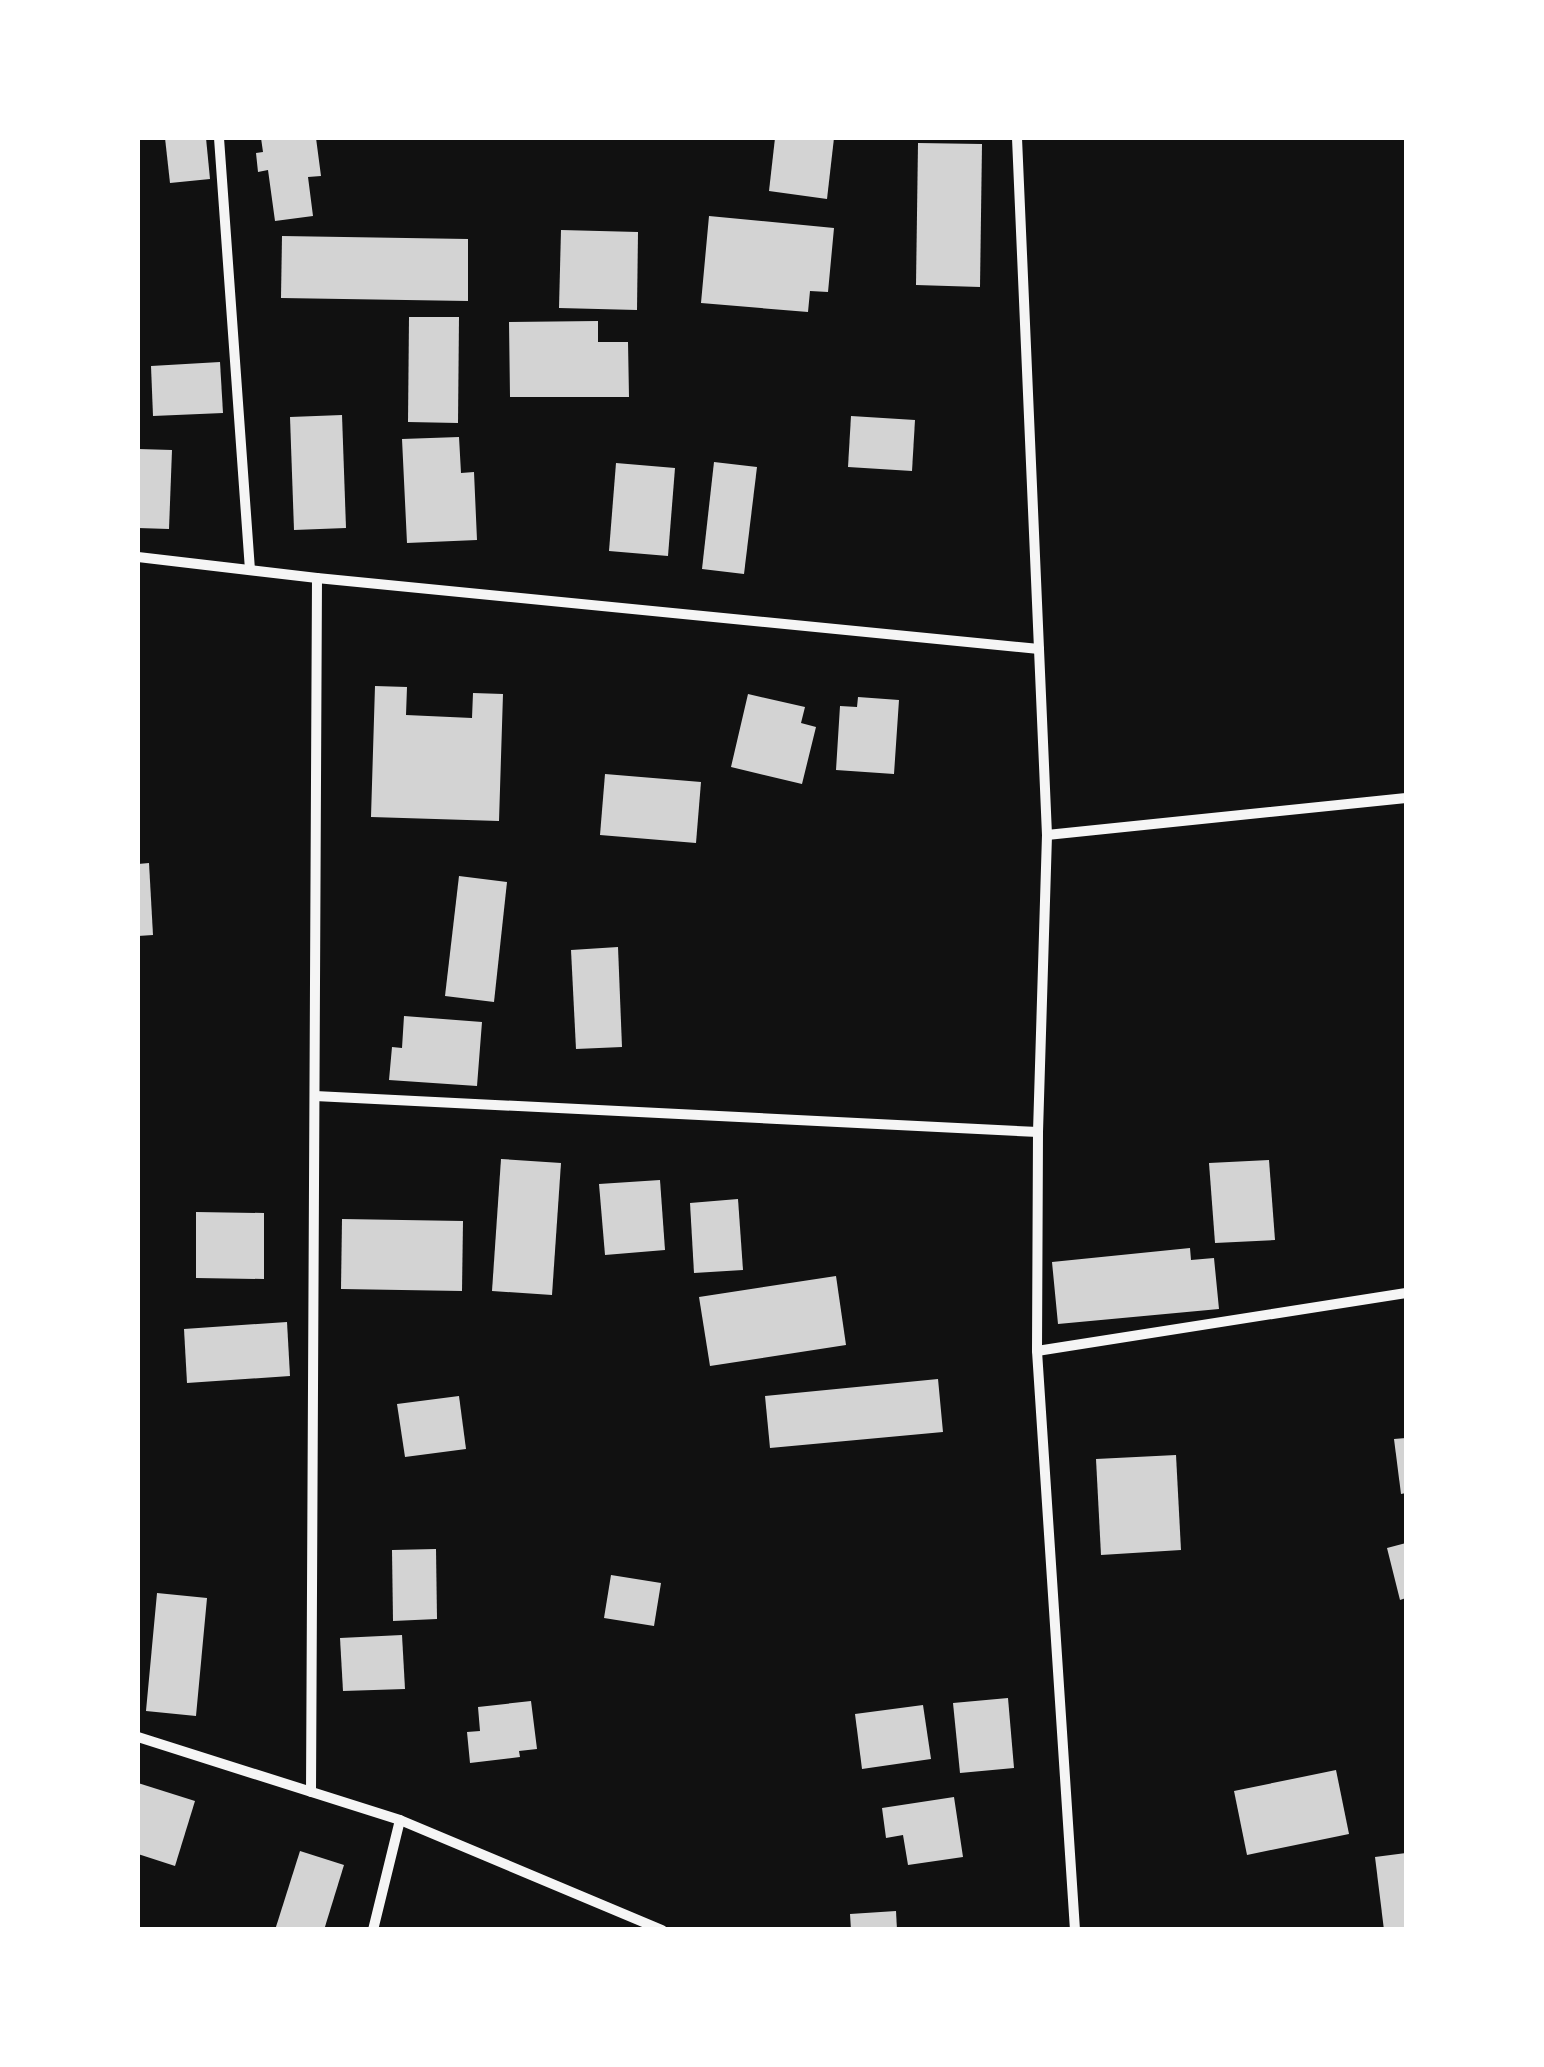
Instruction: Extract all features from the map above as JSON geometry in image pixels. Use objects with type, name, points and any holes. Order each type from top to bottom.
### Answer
[{"type":"street","points":[[219,138],[250,570]]},
{"type":"street","points":[[1017,138],[1048,835],[1038,1132],[1036,1351],[1075,1930]]},
{"type":"street","points":[[138,557],[1039,649]]},
{"type":"street","points":[[311,1792],[318,578]]},
{"type":"street","points":[[1048,835],[1406,798]]},
{"type":"street","points":[[315,1096],[1038,1132]]},
{"type":"street","points":[[1036,1351],[1406,1293]]},
{"type":"street","points":[[138,1736],[400,1820],[662,1930]]},
{"type":"street","points":[[373,1930],[400,1820]]},
{"type":"building","points":[[165,138],[206,138],[210,179],[170,183]]},
{"type":"building","points":[[261,138],[316,138],[321,176],[308,177],[313,216],[275,221],[268,170],[258,172],[256,153],[263,152]]},
{"type":"building","points":[[775,138],[834,138],[827,199],[769,191]]},
{"type":"building","points":[[918,143],[982,144],[980,287],[916,285]]},
{"type":"building","points":[[709,216],[834,228],[828,292],[810,291],[808,312],[701,303]]},
{"type":"building","points":[[561,230],[638,232],[637,310],[559,308]]},
{"type":"building","points":[[282,236],[468,239],[468,301],[281,298]]},
{"type":"building","points":[[409,317],[459,317],[458,423],[408,422]]},
{"type":"building","points":[[598,321],[598,342],[628,342],[629,397],[510,397],[509,322]]},
{"type":"building","points":[[220,362],[223,413],[153,416],[151,366]]},
{"type":"building","points":[[342,415],[346,528],[294,530],[290,417]]},
{"type":"building","points":[[851,416],[915,420],[912,471],[848,467]]},
{"type":"building","points":[[459,437],[461,473],[474,472],[477,540],[407,543],[402,439]]},
{"type":"building","points":[[138,449],[172,450],[169,529],[138,528]]},
{"type":"building","points":[[714,462],[757,467],[744,574],[702,569]]},
{"type":"building","points":[[616,463],[675,468],[668,556],[609,551]]},
{"type":"building","points":[[375,686],[407,687],[406,715],[472,718],[473,693],[503,694],[499,821],[371,817]]},
{"type":"building","points":[[748,694],[805,707],[801,723],[816,727],[802,784],[731,767]]},
{"type":"building","points":[[858,697],[899,700],[894,774],[836,770],[840,706],[857,707]]},
{"type":"building","points":[[605,774],[701,782],[696,843],[600,835]]},
{"type":"building","points":[[149,863],[153,935],[138,936],[138,864]]},
{"type":"building","points":[[459,876],[507,882],[494,1002],[445,996]]},
{"type":"building","points":[[618,947],[622,1047],[576,1049],[571,950]]},
{"type":"building","points":[[404,1016],[482,1022],[477,1086],[389,1080],[392,1047],[402,1048]]},
{"type":"building","points":[[501,1159],[561,1163],[552,1295],[492,1291]]},
{"type":"building","points":[[1269,1160],[1275,1240],[1215,1243],[1209,1163]]},
{"type":"building","points":[[660,1180],[665,1250],[605,1255],[599,1184]]},
{"type":"building","points":[[738,1199],[743,1270],[694,1273],[690,1203]]},
{"type":"building","points":[[196,1212],[264,1213],[264,1279],[196,1278]]},
{"type":"building","points":[[342,1219],[463,1221],[462,1291],[341,1289]]},
{"type":"building","points":[[1190,1248],[1191,1260],[1214,1258],[1219,1309],[1058,1324],[1052,1262]]},
{"type":"building","points":[[836,1276],[846,1345],[710,1366],[699,1297]]},
{"type":"building","points":[[287,1322],[290,1376],[187,1383],[184,1329]]},
{"type":"building","points":[[938,1379],[943,1432],[770,1448],[765,1396]]},
{"type":"building","points":[[459,1396],[466,1449],[405,1457],[397,1404]]},
{"type":"building","points":[[1406,1438],[1406,1493],[1401,1494],[1394,1439]]},
{"type":"building","points":[[1176,1455],[1181,1550],[1101,1555],[1096,1459]]},
{"type":"building","points":[[1406,1543],[1406,1598],[1400,1600],[1387,1548]]},
{"type":"building","points":[[436,1549],[437,1619],[393,1621],[392,1550]]},
{"type":"building","points":[[611,1575],[661,1583],[654,1626],[604,1618]]},
{"type":"building","points":[[157,1593],[207,1598],[196,1716],[146,1711]]},
{"type":"building","points":[[402,1635],[405,1689],[343,1691],[340,1638]]},
{"type":"building","points":[[1008,1698],[1014,1768],[960,1773],[953,1703]]},
{"type":"building","points":[[531,1701],[537,1749],[519,1751],[520,1757],[470,1763],[467,1732],[480,1731],[478,1707]]},
{"type":"building","points":[[923,1705],[931,1759],[862,1769],[855,1714]]},
{"type":"building","points":[[1336,1770],[1349,1834],[1247,1855],[1234,1791]]},
{"type":"building","points":[[138,1783],[195,1801],[175,1866],[138,1854]]},
{"type":"building","points":[[954,1797],[963,1857],[908,1865],[903,1835],[886,1838],[882,1808]]},
{"type":"building","points":[[300,1851],[344,1865],[324,1930],[275,1930]]},
{"type":"building","points":[[1406,1853],[1406,1930],[1384,1930],[1375,1857]]},
{"type":"building","points":[[896,1911],[897,1930],[851,1930],[850,1914]]}]
